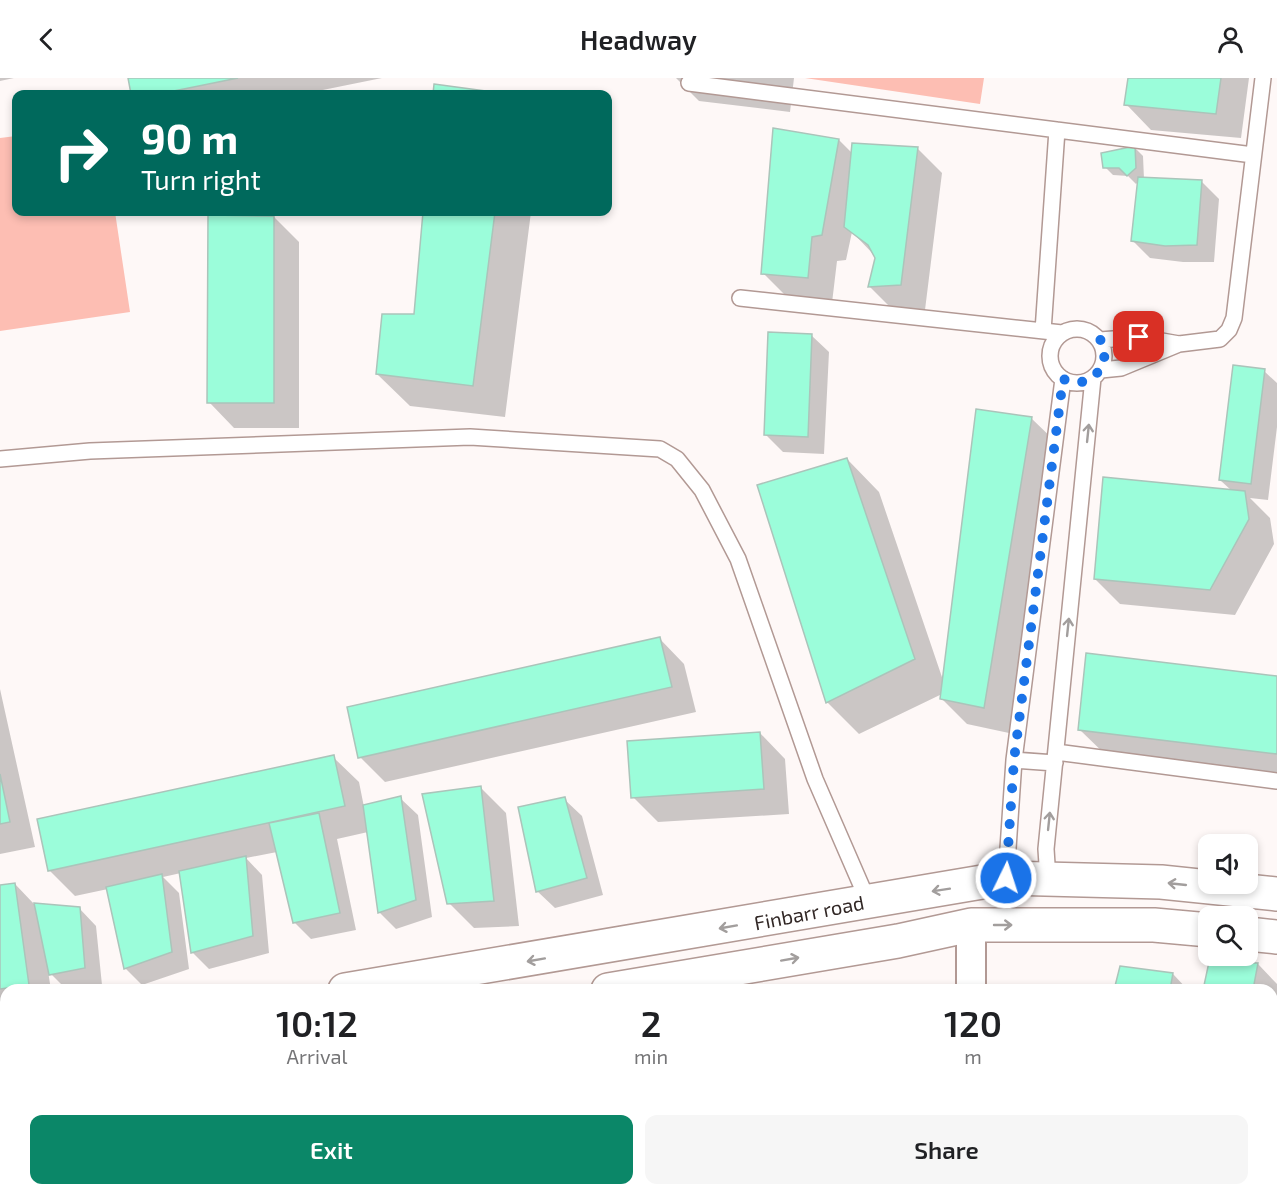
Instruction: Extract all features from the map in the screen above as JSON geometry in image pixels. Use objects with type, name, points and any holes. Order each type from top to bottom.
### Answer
[{"type":"main road","name":"Finbarr road","points":[[381,984],[1006,878],[1161,882],[1277,894]]},
{"type":"main road","points":[[644,984],[898,941],[971,925],[1154,925],[1198,929]]},
{"type":"main road","points":[[1258,935],[1277,937]]},
{"type":"street","points":[[971,925],[971,984]]},
{"type":"lane","points":[[1062,333],[1050,351],[1050,362],[1055,372],[1063,379],[1083,383],[1097,374],[1121,368],[1179,344],[1220,339],[1232,324],[1263,78]]},
{"type":"lane","points":[[689,82],[1253,154]]},
{"type":"lane","points":[[1043,332],[1057,130]]},
{"type":"lane","points":[[740,298],[1043,332],[1062,333],[1082,328],[1100,340],[1139,337],[1179,344]]},
{"type":"lane","points":[[1048,879],[1046,849],[1097,374],[1105,360],[1100,340]]},
{"type":"lane","points":[[1006,878],[1014,760],[1063,379]]},
{"type":"lane","points":[[0,459],[90,452],[470,437],[660,449],[677,459],[702,489],[738,559],[816,779],[868,901]]},
{"type":"lane","points":[[1014,760],[1055,758],[1277,781]]},
{"type":"shaded area","points":[[805,78],[984,78],[980,104]]},
{"type":"shaded area","points":[[12,136],[12,216],[116,216],[130,312],[0,331],[0,138]]},
{"type":"building","points":[[128,78],[238,78],[179,90],[130,90]]},
{"type":"building","points":[[1128,78],[1221,78],[1216,114],[1124,105]]},
{"type":"building","points":[[434,84],[478,90],[433,90]]},
{"type":"building","points":[[773,128],[839,139],[822,235],[812,237],[808,278],[761,274]]},
{"type":"building","points":[[852,143],[918,147],[901,285],[868,287],[875,258],[868,245],[844,227]]},
{"type":"building","points":[[1135,146],[1136,168],[1127,176],[1119,168],[1103,168],[1101,153]]},
{"type":"building","points":[[1138,177],[1202,180],[1197,245],[1165,246],[1131,241]]},
{"type":"building","points":[[208,216],[274,216],[274,403],[207,403]]},
{"type":"building","points":[[423,216],[494,216],[473,386],[376,374],[382,314],[414,314]]},
{"type":"building","points":[[768,332],[812,334],[808,437],[764,435]]},
{"type":"building","points":[[1233,365],[1265,369],[1251,484],[1219,480]]},
{"type":"building","points":[[976,409],[1032,417],[984,708],[940,699]]},
{"type":"building","points":[[847,458],[915,659],[826,703],[757,485]]},
{"type":"building","points":[[1103,477],[1245,491],[1249,519],[1210,590],[1094,579]]},
{"type":"building","points":[[660,637],[672,687],[358,758],[347,707]]},
{"type":"building","points":[[1086,653],[1277,676],[1277,754],[1078,730]]},
{"type":"building","points":[[760,732],[764,789],[631,798],[627,741]]},
{"type":"building","points":[[334,755],[345,806],[48,871],[37,819]]},
{"type":"building","points":[[0,774],[10,822],[0,824]]},
{"type":"building","points":[[481,786],[494,901],[447,904],[422,794]]},
{"type":"building","points":[[401,796],[416,900],[378,913],[363,805]]},
{"type":"building","points":[[565,797],[587,878],[536,892],[518,807]]},
{"type":"building","points":[[319,813],[340,913],[293,923],[269,823]]},
{"type":"building","points":[[246,856],[253,936],[191,953],[179,871]]},
{"type":"building","points":[[162,874],[172,952],[124,969],[106,887]]},
{"type":"building","points":[[15,883],[29,984],[0,984],[0,885]]},
{"type":"building","points":[[34,903],[80,907],[85,968],[49,975]]},
{"type":"building","points":[[1120,966],[1173,973],[1171,984],[1116,984]]},
{"type":"building","points":[[1208,966],[1257,966],[1254,984],[1204,984]]},
{"type":"route","points":[[1006,878],[1014,760],[1063,379],[1072,383],[1083,383],[1094,378],[1101,370],[1105,360],[1100,340],[1139,337]]}]
